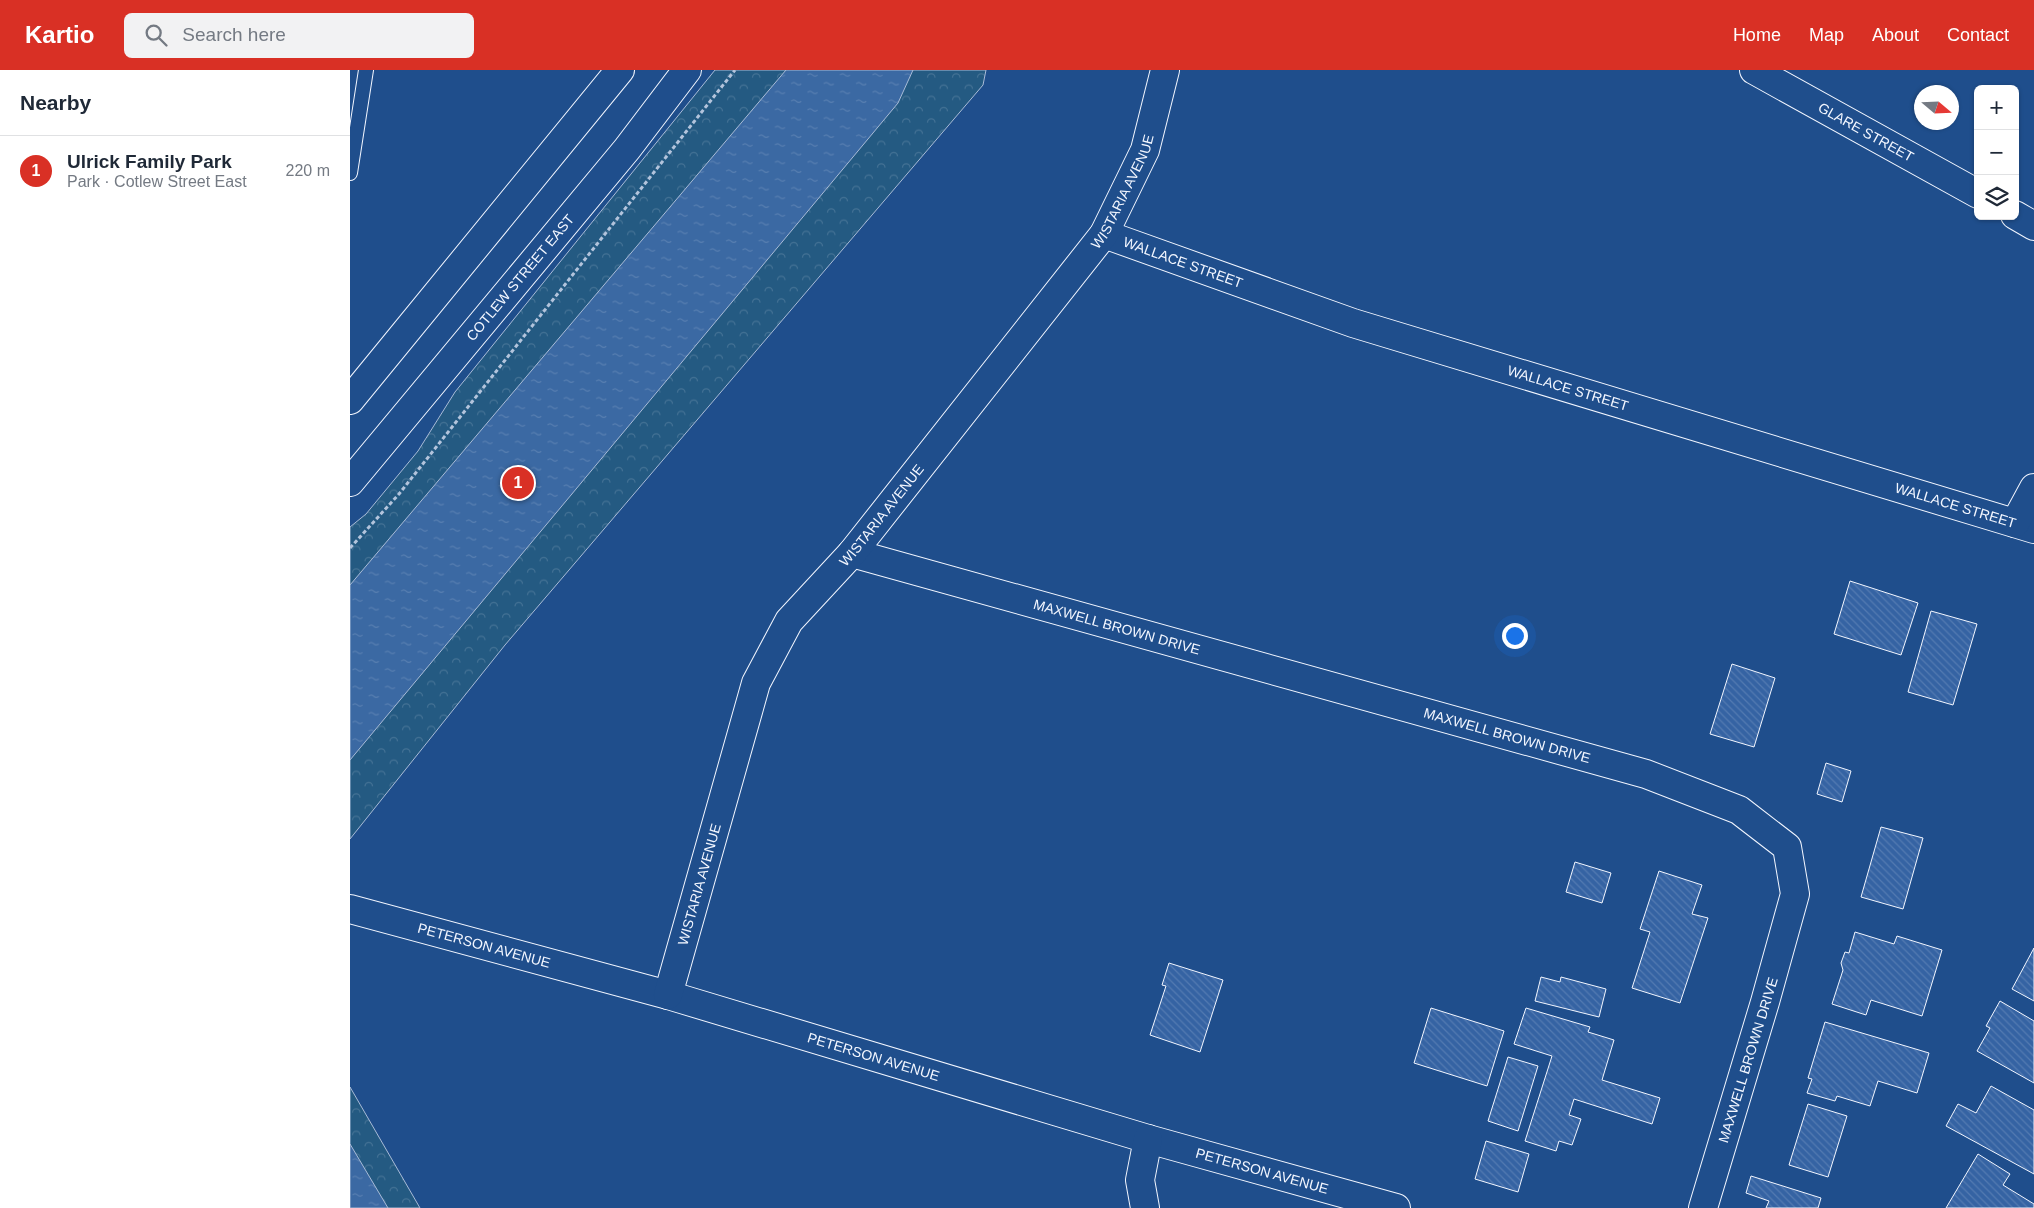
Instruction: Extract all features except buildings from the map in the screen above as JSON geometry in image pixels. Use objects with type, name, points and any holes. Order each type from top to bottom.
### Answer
[{"type":"street","points":[[350,400],[620,70]]},
{"type":"street","name":"COTLEW STREET EAST","points":[[350,482],[627,149],[687,70]]},
{"type":"street","name":"WISTARIA AVENUE","points":[[668,995],[756,683],[789,621],[852,553],[1104,234],[1145,150],[1165,70]]},
{"type":"street","name":"GLARE STREET","points":[[1754,70],[1974,192]]},
{"type":"street","points":[[2019,217],[2034,226]]},
{"type":"street","name":"WALLACE STREET","points":[[1104,234],[1353,323],[2025,526]]},
{"type":"street","points":[[2025,526],[2034,488]]},
{"type":"street","name":"MAXWELL BROWN DRIVE","points":[[852,553],[1646,774],[1739,810],[1787,847],[1795,894],[1766,1002],[1703,1208]]},
{"type":"street","name":"PETERSON AVENUE","points":[[350,908],[668,995],[1148,1139],[1396,1208]]},
{"type":"street","points":[[1145,1208],[1140,1180],[1148,1139]]},
{"type":"lane","points":[[350,173],[366,70]]},
{"type":"path","points":[[350,548],[400,494],[735,70]]},
{"type":"green space","points":[[715,70],[986,70],[983,85],[505,645],[350,839],[350,527],[366,514],[418,451],[455,392]]},
{"type":"green space","points":[[350,1087],[420,1208],[350,1208]]},
{"type":"water","points":[[786,70],[913,70],[898,103],[350,760],[350,585]]},
{"type":"water","points":[[350,1144],[388,1208],[350,1208]]},
{"type":"place","name":"Ulrick Family Park","points":[[518,483]]}]
